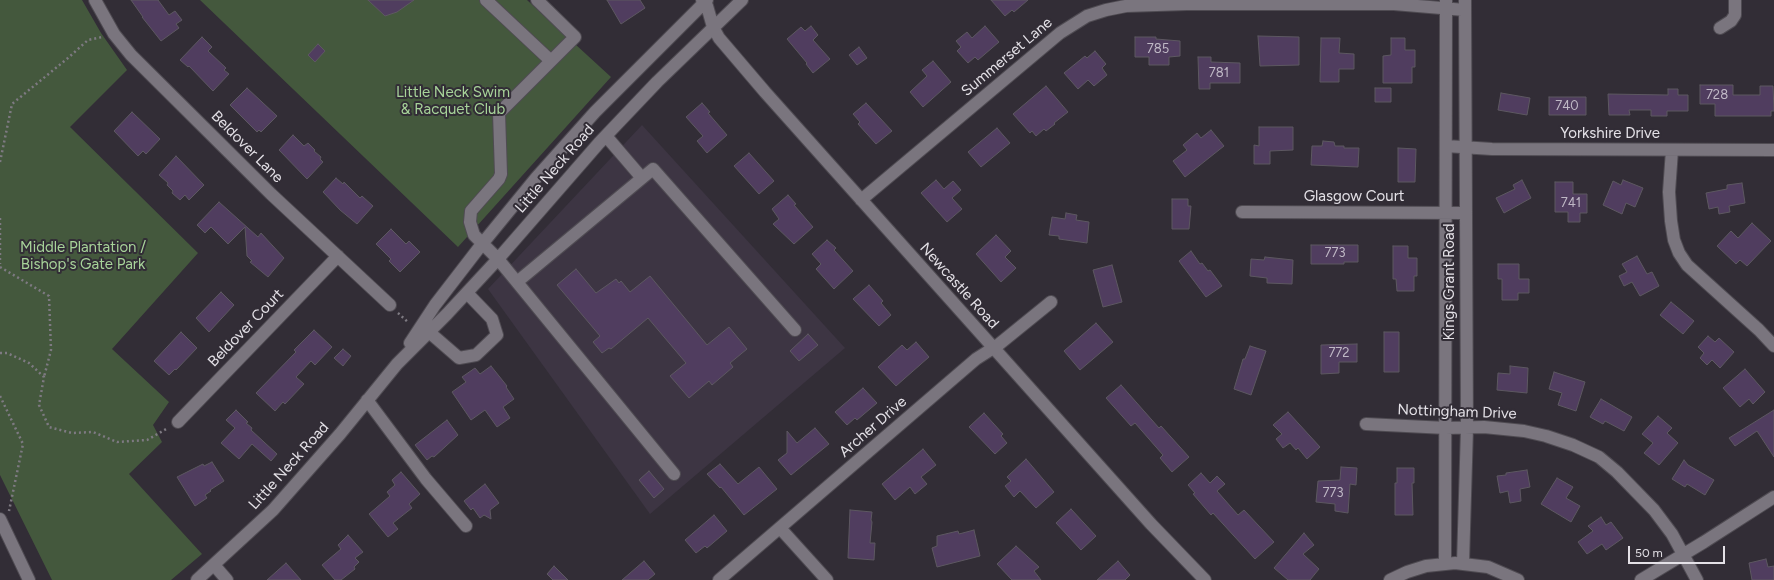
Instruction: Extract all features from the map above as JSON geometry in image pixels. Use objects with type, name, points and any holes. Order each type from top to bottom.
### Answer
[{"type":"street","name":"Beldover Lane","points":[[95,0],[114,34],[131,55],[271,194],[390,305]]},
{"type":"street","points":[[486,0],[551,61]]},
{"type":"street","points":[[537,0],[575,37],[499,113],[501,174],[499,179],[471,211],[470,222],[474,235],[498,259],[674,474]]},
{"type":"street","name":"Little Neck Road","points":[[197,580],[273,510],[311,468],[424,331],[467,293],[606,136],[657,82],[742,0]]},
{"type":"street","points":[[1720,28],[1731,21],[1735,15],[1734,0]]},
{"type":"street","name":"Little Neck Road","points":[[424,331],[435,305],[536,178],[595,112],[704,1]]},
{"type":"street","name":"Newcastle Road","points":[[704,1],[713,27],[719,38],[765,92],[993,349],[1151,524],[1205,580]]},
{"type":"street","name":"Summerset Lane","points":[[861,200],[1060,33],[1087,16],[1126,6],[1187,4],[1465,5]]},
{"type":"street","name":"Kings Grant Road","points":[[1445,563],[1446,5]]},
{"type":"street","name":"Kings Grant Road","points":[[1462,563],[1467,428],[1465,213],[1467,147],[1465,5]]},
{"type":"street","points":[[606,136],[642,178]]},
{"type":"street","name":"Yorkshire Drive","points":[[1446,146],[1672,150],[1774,150]]},
{"type":"street","points":[[1672,150],[1669,192],[1670,221],[1679,254],[1687,265],[1774,346]]},
{"type":"street","points":[[517,282],[653,169],[795,330]]},
{"type":"street","name":"Glasgow Court","points":[[1242,212],[1465,213]]},
{"type":"street","name":"Beldover Court","points":[[178,422],[338,256]]},
{"type":"street","points":[[424,331],[459,358],[476,355],[497,335],[492,319],[467,293]]},
{"type":"street","name":"Archer Drive","points":[[719,580],[976,359],[993,349],[1051,302]]},
{"type":"street","points":[[367,400],[426,479],[466,526]]},
{"type":"street","name":"Nottingham Drive","points":[[1366,424],[1446,428],[1484,427],[1524,431],[1573,445],[1599,457],[1618,472],[1644,498],[1672,534],[1697,580]]},
{"type":"street","points":[[1641,580],[1774,496]]},
{"type":"street","points":[[4,518],[29,580]]},
{"type":"street","points":[[780,528],[826,580]]},
{"type":"street","points":[[1390,580],[1407,572],[1426,566],[1445,563],[1462,563],[1488,567],[1518,580]]},
{"type":"street","points":[[214,565],[227,580]]},
{"type":"path","points":[[0,162],[12,104],[88,40],[114,34]]},
{"type":"path","points":[[0,218],[0,265],[48,296],[51,350],[39,405],[49,427],[72,433],[93,432],[117,442],[147,440],[178,422]]},
{"type":"path","points":[[390,305],[424,331]]},
{"type":"path","points":[[0,353],[7,353],[29,363],[44,377]]},
{"type":"path","points":[[0,396],[23,444],[4,518]]},
{"type":"shaded area","points":[[642,125],[845,348],[650,514],[488,289]]},
{"type":"green space","name":"Middle Plantation / Bishop's Gate Park","points":[[0,0],[82,0],[101,33],[127,70],[70,127],[198,253],[112,349],[169,402],[153,425],[162,442],[129,474],[202,554],[171,580],[52,580],[0,475]]},
{"type":"green space","name":"Little Neck Swim & Racquet Club","points":[[200,0],[527,0],[611,77],[458,247]]},
{"type":"building","points":[[131,0],[158,0],[169,15],[175,11],[182,20],[176,24],[179,28],[161,41]]},
{"type":"building","points":[[368,0],[414,0],[397,12],[385,16]]},
{"type":"building","points":[[607,0],[640,0],[645,8],[621,24]]},
{"type":"building","points":[[991,0],[1028,0],[1014,12],[1012,10],[1005,16]]},
{"type":"building","points":[[811,26],[818,35],[813,40],[830,59],[813,73],[806,64],[807,63],[787,39],[801,27],[805,31]]},
{"type":"building","points":[[985,26],[999,42],[978,60],[975,57],[968,63],[957,51],[961,47],[956,41],[967,32],[972,38]]},
{"type":"building","points":[[1258,36],[1299,37],[1299,65],[1260,66]]},
{"type":"building","points":[[202,37],[212,47],[208,51],[226,68],[224,70],[229,74],[213,91],[189,66],[188,67],[180,60]]},
{"type":"building","points":[[1135,37],[1156,37],[1156,39],[1180,41],[1180,56],[1169,57],[1169,65],[1149,65],[1149,57],[1135,57]]},
{"type":"building","points":[[1321,38],[1340,38],[1339,53],[1354,54],[1354,69],[1339,69],[1339,82],[1320,82]]},
{"type":"building","points":[[1391,38],[1405,38],[1405,50],[1415,50],[1415,67],[1412,67],[1412,83],[1383,83],[1383,56],[1391,55]]},
{"type":"building","points":[[318,44],[325,51],[315,62],[308,55]]},
{"type":"building","points":[[859,47],[867,58],[857,65],[849,55]]},
{"type":"building","points":[[1095,51],[1106,64],[1102,68],[1107,75],[1094,86],[1088,80],[1078,89],[1064,73],[1085,56],[1087,58]]},
{"type":"building","points":[[1198,57],[1211,57],[1211,62],[1240,63],[1240,83],[1210,83],[1210,89],[1199,89]]},
{"type":"building","points":[[933,61],[951,82],[923,107],[910,92],[927,76],[922,70]]},
{"type":"building","points":[[1700,85],[1733,85],[1733,95],[1760,95],[1760,86],[1773,86],[1774,111],[1771,111],[1771,116],[1715,116],[1715,104],[1700,104]]},
{"type":"building","points":[[1046,86],[1068,112],[1046,131],[1044,129],[1036,136],[1032,131],[1030,133],[1013,114]]},
{"type":"building","points":[[247,88],[277,116],[261,132],[259,130],[257,132],[230,105]]},
{"type":"building","points":[[1375,88],[1391,88],[1391,102],[1375,102]]},
{"type":"building","points":[[1668,89],[1678,89],[1678,95],[1688,95],[1688,111],[1667,111],[1667,116],[1651,116],[1651,110],[1629,110],[1630,115],[1609,115],[1608,94],[1668,95]]},
{"type":"building","points":[[1501,93],[1530,98],[1527,115],[1498,110]]},
{"type":"building","points":[[1549,97],[1586,97],[1586,115],[1549,115]]},
{"type":"building","points":[[702,103],[710,112],[708,113],[727,135],[707,153],[697,141],[703,136],[686,117]]},
{"type":"building","points":[[866,103],[892,131],[876,144],[858,124],[860,122],[853,114]]},
{"type":"building","points":[[132,112],[160,139],[146,154],[143,151],[138,156],[114,131]]},
{"type":"building","points":[[1259,127],[1293,127],[1293,150],[1270,151],[1270,164],[1254,164],[1254,145],[1259,146]]},
{"type":"building","points":[[997,128],[1010,143],[981,167],[968,152]]},
{"type":"building","points":[[1211,130],[1224,146],[1185,177],[1173,161],[1187,150],[1183,145],[1197,133],[1201,138]]},
{"type":"building","points":[[293,135],[304,146],[308,143],[321,157],[320,159],[323,162],[307,179],[279,150]]},
{"type":"building","points":[[1323,141],[1334,142],[1335,146],[1344,146],[1344,148],[1359,148],[1358,167],[1311,165],[1312,146],[1322,146]]},
{"type":"building","points":[[1398,148],[1416,149],[1415,182],[1398,182]]},
{"type":"building","points":[[749,153],[774,181],[759,194],[734,166]]},
{"type":"building","points":[[176,156],[204,185],[189,200],[185,195],[180,200],[172,193],[173,191],[167,185],[168,183],[159,175]]},
{"type":"building","points":[[336,178],[343,184],[344,182],[360,198],[362,196],[373,206],[357,224],[340,210],[323,192]]},
{"type":"building","points":[[936,180],[944,189],[953,181],[961,190],[952,198],[962,209],[947,222],[921,193]]},
{"type":"building","points":[[1522,180],[1531,198],[1504,213],[1496,198],[1515,189],[1513,185]]},
{"type":"building","points":[[1623,180],[1643,188],[1635,207],[1626,203],[1622,214],[1603,205],[1613,181],[1621,185]]},
{"type":"building","points":[[1555,182],[1573,182],[1573,194],[1587,194],[1587,213],[1580,213],[1580,222],[1568,222],[1568,212],[1555,212]]},
{"type":"building","points":[[1742,183],[1745,203],[1729,206],[1730,212],[1719,214],[1718,207],[1709,209],[1706,193],[1727,189],[1727,185]]},
{"type":"building","points":[[788,195],[796,204],[794,205],[813,227],[794,244],[773,224],[779,219],[772,209]]},
{"type":"building","points":[[1172,199],[1188,199],[1188,206],[1191,206],[1189,229],[1172,229]]},
{"type":"building","points":[[219,202],[258,237],[261,233],[284,258],[268,277],[250,262],[252,261],[247,256],[245,227],[228,244],[211,227],[205,233],[197,225]]},
{"type":"building","points":[[1066,213],[1077,215],[1076,220],[1089,222],[1087,243],[1059,239],[1059,236],[1049,235],[1052,217],[1065,219]]},
{"type":"building","points":[[1752,223],[1771,241],[1747,266],[1740,260],[1736,264],[1717,246],[1731,231],[1738,238]]},
{"type":"building","points":[[391,229],[406,244],[409,241],[420,252],[400,272],[389,261],[391,259],[376,244]]},
{"type":"building","points":[[996,235],[1011,251],[1005,257],[1016,268],[1001,282],[976,254]]},
{"type":"building","points":[[827,240],[836,248],[834,250],[853,271],[834,289],[816,269],[821,264],[812,254]]},
{"type":"building","points":[[1311,245],[1358,245],[1358,262],[1344,262],[1344,264],[1311,264]]},
{"type":"building","points":[[1393,246],[1408,246],[1408,258],[1417,258],[1417,276],[1414,276],[1414,291],[1397,291],[1396,279],[1393,279]]},
{"type":"building","points":[[1191,251],[1200,264],[1202,263],[1208,271],[1210,270],[1222,286],[1206,297],[1179,261]]},
{"type":"building","points":[[1637,256],[1647,274],[1652,272],[1659,286],[1640,296],[1632,282],[1624,286],[1619,276],[1627,272],[1622,264]]},
{"type":"building","points":[[1265,257],[1293,260],[1292,284],[1267,283],[1267,278],[1250,276],[1251,259],[1264,260]]},
{"type":"building","points":[[1498,264],[1519,264],[1519,279],[1529,279],[1529,293],[1518,293],[1518,300],[1502,300],[1502,279],[1498,279]]},
{"type":"building","points":[[1112,265],[1122,302],[1103,307],[1093,270]]},
{"type":"building","points":[[576,269],[596,293],[616,279],[619,283],[621,281],[630,292],[650,276],[707,345],[729,327],[747,349],[730,363],[733,367],[712,385],[709,381],[689,398],[670,376],[686,363],[648,318],[611,349],[609,348],[602,353],[593,342],[600,336],[557,285]]},
{"type":"building","points":[[869,285],[883,301],[881,303],[891,315],[879,326],[853,299]]},
{"type":"building","points":[[221,292],[234,305],[209,332],[196,318]]},
{"type":"building","points":[[1671,302],[1694,321],[1683,334],[1660,315]]},
{"type":"building","points":[[1096,323],[1113,342],[1080,370],[1064,351]]},
{"type":"building","points":[[314,330],[332,347],[315,365],[311,361],[296,377],[304,384],[285,404],[283,402],[275,411],[256,393],[296,352],[294,350]]},
{"type":"building","points":[[181,332],[197,348],[176,370],[175,369],[169,375],[154,361]]},
{"type":"building","points":[[1384,332],[1399,332],[1399,372],[1384,372]]},
{"type":"building","points":[[808,334],[818,345],[799,361],[790,351]]},
{"type":"building","points":[[1708,336],[1715,342],[1719,338],[1734,352],[1720,368],[1712,360],[1707,365],[1700,358],[1704,353],[1698,347]]},
{"type":"building","points":[[916,342],[929,357],[896,386],[878,367],[902,345],[907,350]]},
{"type":"building","points":[[1357,344],[1357,362],[1339,362],[1339,373],[1321,374],[1321,345]]},
{"type":"building","points":[[1250,346],[1266,351],[1251,395],[1234,389],[1243,359],[1245,359]]},
{"type":"building","points":[[343,349],[351,356],[343,366],[334,358]]},
{"type":"building","points":[[491,366],[507,386],[506,387],[514,399],[503,407],[510,418],[497,427],[485,410],[471,420],[452,392],[466,382],[462,377],[475,368],[480,374]]},
{"type":"building","points":[[1510,366],[1528,368],[1527,393],[1497,390],[1498,373],[1510,374]]},
{"type":"building","points":[[1745,369],[1765,392],[1753,404],[1749,399],[1740,407],[1723,388]]},
{"type":"building","points":[[1554,372],[1585,382],[1576,411],[1558,405],[1562,393],[1549,389]]},
{"type":"building","points":[[1121,385],[1159,428],[1161,426],[1189,457],[1172,472],[1160,458],[1163,455],[1135,423],[1131,426],[1106,398]]},
{"type":"building","points":[[863,388],[877,403],[857,420],[855,418],[847,425],[835,412]]},
{"type":"building","points":[[1601,399],[1632,417],[1624,431],[1605,421],[1603,424],[1590,417]]},
{"type":"building","points":[[236,410],[248,422],[246,423],[252,428],[251,430],[277,454],[271,461],[252,444],[239,459],[221,443],[235,428],[226,420]]},
{"type":"building","points":[[1774,410],[1774,457],[1757,431],[1735,446],[1729,438]]},
{"type":"building","points":[[1288,412],[1320,447],[1307,459],[1298,448],[1296,450],[1290,443],[1283,448],[1276,439],[1282,434],[1273,425]]},
{"type":"building","points":[[984,413],[1003,434],[1001,436],[1007,443],[995,454],[969,427]]},
{"type":"building","points":[[1658,416],[1672,428],[1667,433],[1678,443],[1659,465],[1644,453],[1653,443],[1642,434]]},
{"type":"building","points":[[447,420],[458,435],[434,457],[432,456],[427,460],[415,445]]},
{"type":"building","points":[[815,428],[829,444],[791,475],[778,460],[787,453],[787,431],[797,443]]},
{"type":"building","points":[[923,449],[936,465],[921,477],[927,484],[915,494],[910,487],[895,500],[882,484]]},
{"type":"building","points":[[1026,459],[1054,492],[1036,508],[1020,491],[1014,497],[1005,486],[1011,481],[1007,477]]},
{"type":"building","points":[[1684,460],[1688,465],[1714,480],[1705,495],[1687,484],[1685,487],[1672,479]]},
{"type":"building","points":[[212,462],[224,481],[210,490],[211,491],[205,495],[207,498],[195,506],[177,477],[203,464],[204,466]]},
{"type":"building","points":[[720,464],[738,484],[759,467],[777,489],[744,515],[721,487],[720,488],[707,474]]},
{"type":"building","points":[[1341,467],[1357,468],[1356,485],[1350,484],[1348,513],[1335,511],[1335,504],[1316,502],[1318,481],[1340,480]]},
{"type":"building","points":[[1397,468],[1414,468],[1414,483],[1412,483],[1413,515],[1395,515],[1395,483],[1397,483]]},
{"type":"building","points":[[1527,470],[1530,487],[1520,489],[1521,501],[1510,503],[1508,491],[1500,493],[1497,476]]},
{"type":"building","points":[[649,471],[664,489],[654,498],[639,480]]},
{"type":"building","points":[[401,472],[420,494],[409,504],[412,508],[393,523],[398,529],[388,537],[369,514],[390,496],[387,492],[395,485],[392,480]]},
{"type":"building","points":[[1201,473],[1210,483],[1217,476],[1225,484],[1217,491],[1238,515],[1244,510],[1274,542],[1255,559],[1213,513],[1211,515],[1193,494],[1195,493],[1188,485]]},
{"type":"building","points":[[1557,478],[1573,487],[1566,498],[1580,506],[1571,522],[1541,504]]},
{"type":"building","points":[[485,484],[499,503],[490,510],[491,519],[484,515],[480,518],[473,508],[471,510],[464,501]]},
{"type":"building","points":[[1071,509],[1096,536],[1081,550],[1056,523]]},
{"type":"building","points":[[850,510],[872,512],[870,543],[875,543],[874,560],[848,558]]},
{"type":"building","points":[[714,515],[727,531],[707,548],[705,546],[696,553],[685,540]]},
{"type":"building","points":[[1601,517],[1606,525],[1611,522],[1623,538],[1606,550],[1602,544],[1587,554],[1578,542],[1593,531],[1588,526]]},
{"type":"building","points":[[974,530],[980,556],[937,567],[932,548],[937,546],[937,536],[958,531],[959,534]]},
{"type":"building","points":[[1304,533],[1314,545],[1303,554],[1319,569],[1310,580],[1288,580],[1274,568]]},
{"type":"building","points":[[348,535],[363,552],[355,558],[359,562],[354,567],[355,569],[341,580],[335,580],[322,565],[341,549],[338,545]]},
{"type":"building","points":[[1016,546],[1039,567],[1034,571],[1041,580],[1012,580],[997,564]]},
{"type":"building","points":[[1766,559],[1768,567],[1774,566],[1774,580],[1752,580],[1749,563]]},
{"type":"building","points":[[644,561],[655,574],[648,580],[622,580]]},
{"type":"building","points":[[1118,561],[1130,575],[1125,580],[1097,580]]},
{"type":"building","points":[[286,563],[301,580],[267,580]]},
{"type":"building","points":[[554,566],[568,580],[553,580],[547,574]]}]
